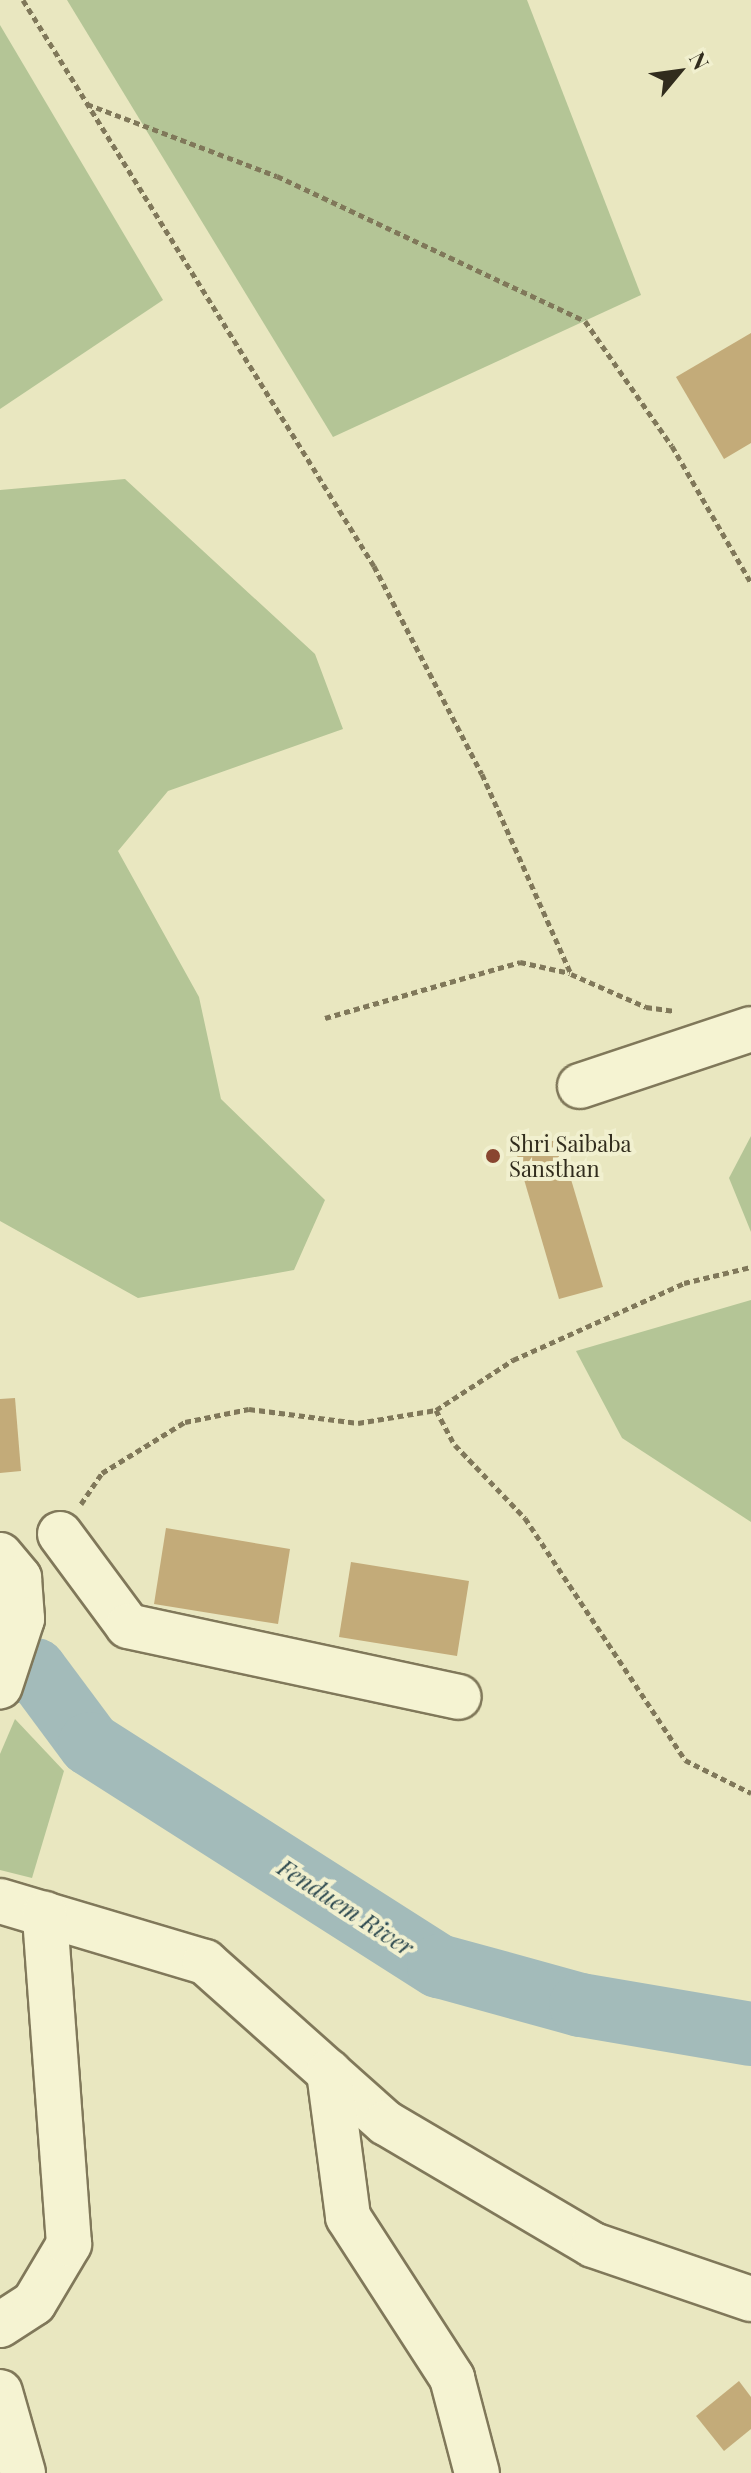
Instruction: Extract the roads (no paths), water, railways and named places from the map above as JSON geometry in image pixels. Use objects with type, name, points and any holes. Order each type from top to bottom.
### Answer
[{"type":"street","points":[[580,1086],[751,1029]]},
{"type":"street","points":[[60,1534],[128,1626],[458,1697]]},
{"type":"street","points":[[0,1555],[19,1578],[22,1619],[0,1686]]},
{"type":"street","points":[[0,1901],[205,1962],[386,2123],[593,2245],[751,2299]]},
{"type":"street","points":[[0,2325],[34,2303],[69,2244],[45,1914]]},
{"type":"street","points":[[329,2072],[348,2217],[452,2378],[477,2473]]},
{"type":"street","points":[[0,2392],[23,2473]]},
{"type":"waterway","name":"Fenduem River","points":[[0,1672],[35,1670],[90,1744],[439,1966],[581,2005],[751,2034]]},
{"type":"place","name":"Shri Saibaba Sansthan","points":[[493,1156]]}]
